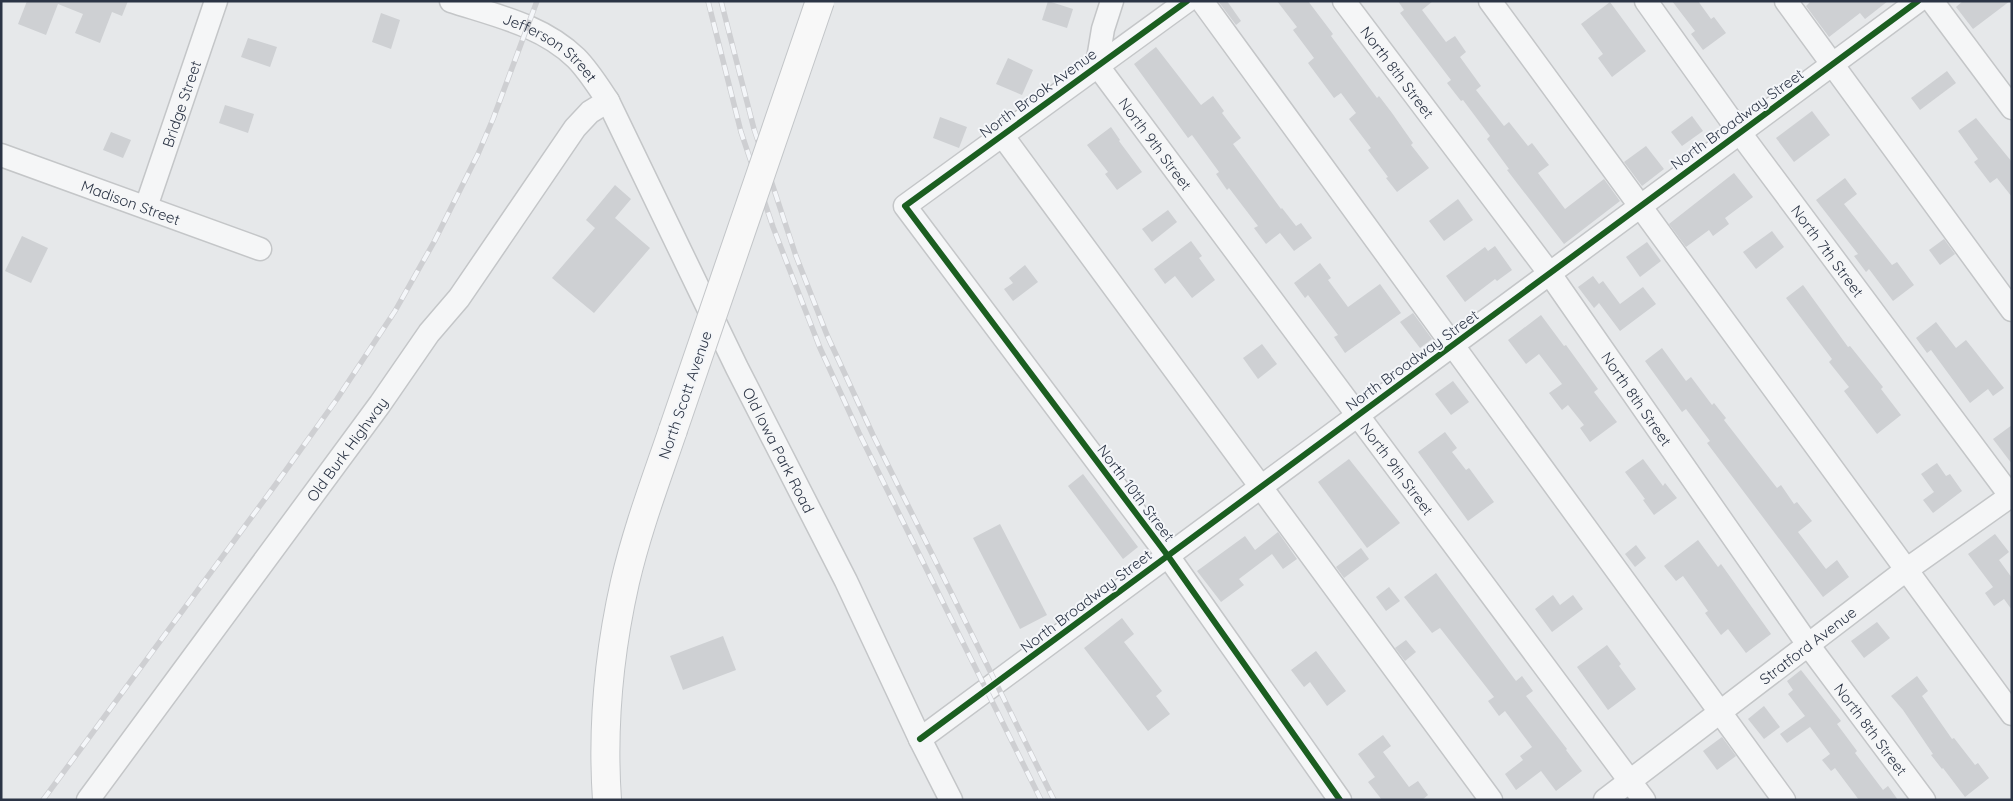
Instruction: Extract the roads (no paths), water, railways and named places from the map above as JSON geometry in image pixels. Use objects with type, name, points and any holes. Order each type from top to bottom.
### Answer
[{"type":"main road","name":"North Scott Avenue","points":[[607,800],[607,706],[611,653],[628,571],[673,430],[820,1]]},
{"type":"street","name":"Bridge Street","points":[[146,207],[216,1]]},
{"type":"street","name":"Jefferson Street","points":[[451,1],[545,34],[575,57],[608,101]]},
{"type":"street","points":[[1097,65],[1103,29],[1112,1]]},
{"type":"street","name":"North Brook Avenue","points":[[905,206],[1187,1]]},
{"type":"street","points":[[1202,1],[1784,800]]},
{"type":"street","name":"North 8th Street","points":[[1344,1],[1550,274],[1809,646],[1924,800]]},
{"type":"street","points":[[1490,1],[2012,714]]},
{"type":"street","name":"North 7th Street","points":[[1646,1],[1740,133],[2011,496]]},
{"type":"street","points":[[1786,1],[2012,310]]},
{"type":"street","name":"North Broadway Street","points":[[920,739],[1918,1]]},
{"type":"street","points":[[1932,1],[2012,108]]},
{"type":"street","name":"North 9th Street","points":[[1097,65],[1644,800]]},
{"type":"street","name":"Old Iowa Park Road","points":[[608,101],[737,368],[846,581],[920,739],[951,800]]},
{"type":"street","name":"Old Burk Highway","points":[[88,800],[430,333],[459,298],[575,128],[590,112],[608,101]]},
{"type":"street","points":[[1002,135],[1490,800]]},
{"type":"street","name":"Madison Street","points":[[1,155],[260,249]]},
{"type":"street","name":"North 10th Street","points":[[905,206],[1168,556],[1340,800]]},
{"type":"street","name":"Stratford Avenue","points":[[1605,800],[1906,570],[2011,496]]},
{"type":"railway","points":[[43,800],[276,484],[337,399],[395,311],[434,242],[478,154],[537,1]]},
{"type":"railway","points":[[708,1],[741,132],[773,227],[820,348],[859,433],[1041,800]]},
{"type":"railway","points":[[721,1],[754,129],[796,256],[827,335],[873,435],[1054,800]]}]
